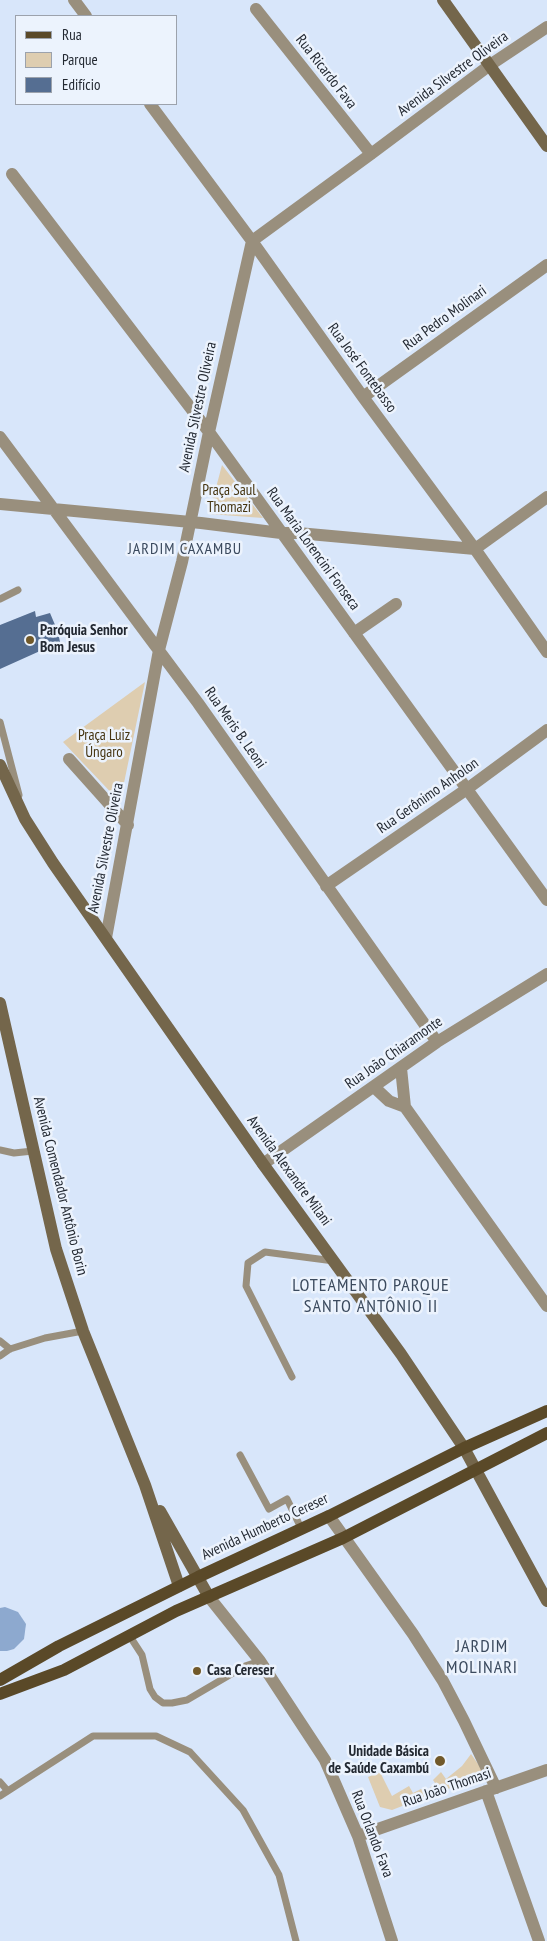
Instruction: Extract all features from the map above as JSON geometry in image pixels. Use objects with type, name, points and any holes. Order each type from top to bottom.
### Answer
[{"type":"main road","name":"Avenida Humberto Cereser","points":[[0,1680],[59,1646],[179,1586],[329,1516],[464,1448],[547,1411]]},
{"type":"main road","points":[[0,1694],[64,1670],[129,1635],[209,1597],[343,1538],[547,1433]]},
{"type":"street","points":[[74,0],[85,15]]},
{"type":"street","points":[[443,0],[547,146]]},
{"type":"street","name":"Rua Ricardo Fava","points":[[256,9],[371,154]]},
{"type":"street","name":"Avenida Silvestre Oliveira","points":[[106,938],[160,650],[191,522],[208,432],[252,241],[490,65],[547,27]]},
{"type":"street","name":"Rua José Fontebasso","points":[[151,105],[252,241],[363,397],[475,549],[547,652]]},
{"type":"street","name":"Rua Maria Lorencini Fonseca","points":[[12,174],[208,432],[547,900]]},
{"type":"street","name":"Rua Pedro Molinari","points":[[363,397],[547,265]]},
{"type":"street","name":"Rua Meris B. Leoni","points":[[0,437],[160,650],[437,1042]]},
{"type":"street","points":[[0,504],[191,522],[282,533],[475,549],[547,497]]},
{"type":"street","points":[[354,634],[396,604]]},
{"type":"street","name":"Rua Gerônimo Anholon","points":[[326,886],[467,789],[547,730]]},
{"type":"street","points":[[69,759],[128,825]]},
{"type":"street","name":"Avenida Alexandre Milani","points":[[0,765],[25,819],[53,864],[263,1164],[401,1354],[464,1448],[547,1601]]},
{"type":"street","name":"Rua João Chiaramonte","points":[[263,1164],[437,1042],[547,974]]},
{"type":"street","name":"Avenida Comendador Antônio Borin","points":[[0,1004],[56,1249],[83,1331],[145,1485],[179,1586]]},
{"type":"street","points":[[401,1068],[405,1107],[547,1306]]},
{"type":"street","points":[[374,1087],[389,1101],[405,1107]]},
{"type":"street","name":"Avenida Comendador Antônio Borin","points":[[145,1485],[209,1597]]},
{"type":"street","points":[[329,1516],[413,1634],[443,1681],[464,1721],[491,1789],[540,1941]]},
{"type":"street","name":"Rua Orlando Fava","points":[[209,1597],[260,1661],[325,1760],[358,1836],[392,1941]]},
{"type":"street","name":"Rua João Thomasi","points":[[358,1836],[547,1770]]},
{"type":"lane","points":[[0,599],[18,590]]},
{"type":"lane","points":[[0,722],[25,819]]},
{"type":"lane","points":[[0,1150],[14,1153],[34,1150]]},
{"type":"lane","points":[[292,1377],[246,1286],[248,1263],[265,1252],[334,1261]]},
{"type":"lane","points":[[0,1356],[10,1348],[46,1338],[83,1331]]},
{"type":"lane","points":[[0,1341],[10,1348]]},
{"type":"lane","points":[[240,1455],[269,1509],[287,1499],[301,1528]]},
{"type":"lane","points":[[129,1635],[142,1655],[150,1689],[154,1697],[163,1703],[187,1700],[245,1666],[260,1661]]},
{"type":"lane","points":[[0,1796],[93,1736],[156,1736],[190,1752],[243,1810],[279,1875],[296,1941]]},
{"type":"lane","points":[[0,1782],[7,1790]]},
{"type":"green space","name":"Praça Saul Thomazi","points":[[222,465],[263,518],[209,514]]},
{"type":"green space","name":"Praça Luiz Úngaro","points":[[145,682],[120,802],[63,742]]},
{"type":"green space","points":[[471,1754],[483,1771],[483,1777],[392,1810],[380,1807],[368,1777],[380,1772],[392,1796],[409,1786],[413,1793],[421,1789],[426,1791],[435,1783],[433,1780],[441,1772],[446,1779],[462,1766]]},
{"type":"water","points":[[5,1607],[18,1612],[26,1624],[24,1639],[14,1649],[0,1651],[0,1608]]},
{"type":"building","name":"Paróquia Senhor Bom Jesus","points":[[35,611],[36,617],[50,613],[60,642],[0,669],[0,625]]},
{"type":"place","name":"Paróquia Senhor Bom Jesus","points":[[30,640]]},
{"type":"place","name":"Casa Cereser","points":[[197,1671]]},
{"type":"place","name":"Unidade Básica de Saúde Caxambú","points":[[440,1761]]},
{"type":"district","name":"JARDIM CAXAMBU","points":[[185,549]]},
{"type":"district","name":"LOTEAMENTO PARQUE SANTO ANTÔNIO II","points":[[371,1296]]},
{"type":"district","name":"JARDIM MOLINARI","points":[[482,1657]]}]
